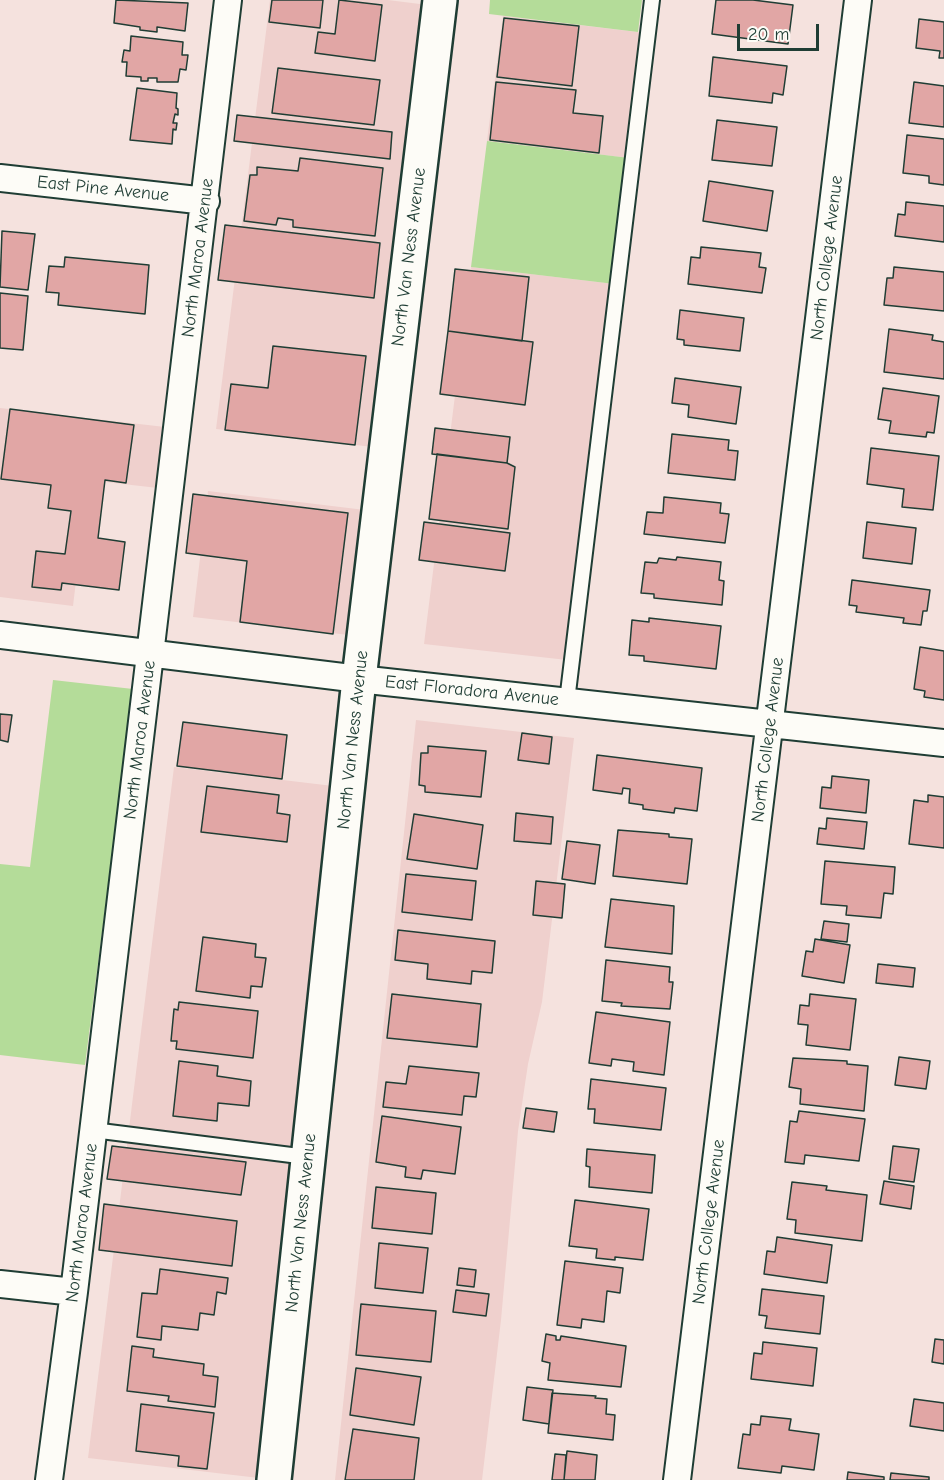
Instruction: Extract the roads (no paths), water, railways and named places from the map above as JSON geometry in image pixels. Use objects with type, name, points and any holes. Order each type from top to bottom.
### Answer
[{"type":"main road","name":"North Van Ness Avenue","points":[[274,1480],[359,679],[440,0]]},
{"type":"street","name":"North Maroa Avenue","points":[[49,1480],[74,1292],[206,201],[228,0]]},
{"type":"street","name":"North College Avenue","points":[[677,1480],[858,0]]},
{"type":"street","name":"East Pine Avenue","points":[[0,177],[206,201]]},
{"type":"street","name":"East Floradora Avenue","points":[[0,635],[359,679],[944,742]]},
{"type":"street","points":[[0,1284],[74,1292]]},
{"type":"lane","points":[[567,701],[652,0]]},
{"type":"lane","points":[[93,1130],[307,1157]]}]
